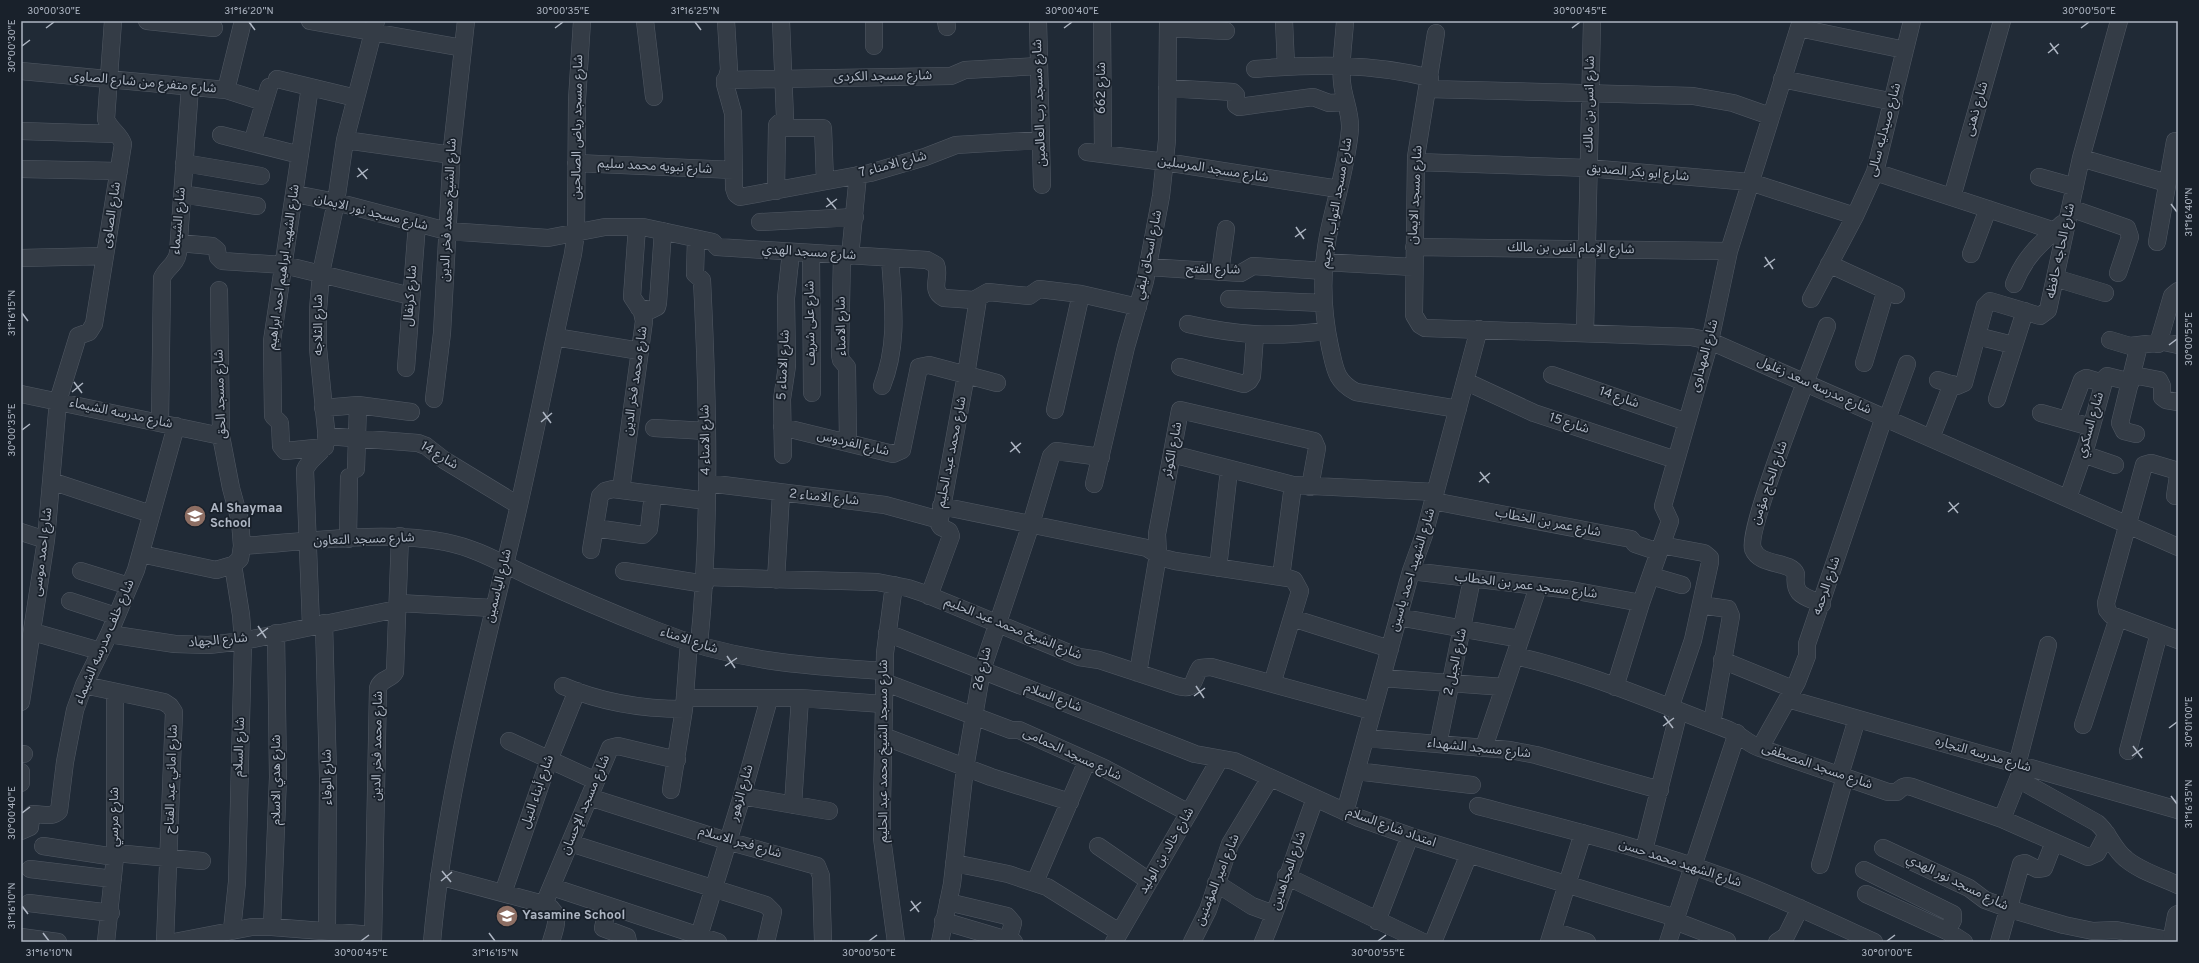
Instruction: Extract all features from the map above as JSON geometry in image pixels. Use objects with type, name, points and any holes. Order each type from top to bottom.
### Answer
[{"type":"street","name":"شارع الصاوى","points":[[58,401],[78,336],[89,332],[94,324],[123,144],[106,119],[113,21]]},
{"type":"street","points":[[147,21],[214,28]]},
{"type":"street","points":[[226,90],[243,21]]},
{"type":"street","points":[[310,21],[374,26],[463,48]]},
{"type":"street","name":"شارع الشيخ محمد فخر الدين","points":[[434,399],[442,333],[452,155],[466,21]]},
{"type":"street","name":"شارع مسجد رياض الصالحين","points":[[576,232],[577,100],[582,21]]},
{"type":"street","points":[[644,21],[654,97]]},
{"type":"street","points":[[726,21],[729,70],[725,80],[728,102],[733,113],[734,170]]},
{"type":"street","points":[[776,191],[777,128],[778,123],[785,118],[781,21]]},
{"type":"street","points":[[874,21],[874,46]]},
{"type":"street","name":"شارع مسجد رب العالمين","points":[[1038,21],[1042,185]]},
{"type":"street","name":"شارع 662","points":[[1095,153],[1102,21]]},
{"type":"street","points":[[1284,21],[1286,66]]},
{"type":"street","name":"شارع مسجد التواب الرحيم","points":[[1345,21],[1342,82],[1350,126],[1339,189],[1328,236],[1324,267],[1323,303],[1334,367],[1338,378],[1346,386],[1356,392],[1458,409]]},
{"type":"street","name":"شارع انس بن مالك","points":[[1585,332],[1592,21]]},
{"type":"street","name":"شارع صيدليه سالى","points":[[1812,299],[1855,216],[1875,172],[1894,102],[1912,21]]},
{"type":"street","name":"شارع ذهنى","points":[[1952,197],[2002,21]]},
{"type":"street","name":"شارع الحاجه حافظه","points":[[1930,438],[1945,382],[1961,385],[1965,380],[1986,306],[1990,302],[2040,316],[2046,313],[2055,278],[2064,220],[2075,187],[2119,21]]},
{"type":"street","points":[[1800,24],[1905,50]]},
{"type":"street","name":"شارع المهداوى","points":[[1615,688],[1641,603],[1670,521],[1663,506],[1710,341],[1729,251],[1800,24]]},
{"type":"street","points":[[1168,25],[1226,32]]},
{"type":"street","name":"شارع اسحاق ليفي","points":[[1094,484],[1126,347],[1148,267],[1166,162],[1168,25]]},
{"type":"street","name":"شارع الثلاجه","points":[[326,442],[318,348],[318,310],[321,273],[336,202],[345,140],[374,26]]},
{"type":"street","name":"شارع مسجد الايمان","points":[[1425,328],[1420,325],[1414,315],[1413,267],[1416,162],[1436,33]]},
{"type":"street","points":[[1255,69],[1286,66],[1342,65],[1385,69],[1429,84],[1590,94],[1713,98],[1733,103],[1770,116]]},
{"type":"street","name":"شارع مسجد الكردى","points":[[725,80],[784,77],[951,76],[965,70],[1039,66]]},
{"type":"street","name":"شارع متفرع من شارع الصاوى","points":[[21,71],[226,90],[310,87],[356,98]]},
{"type":"street","points":[[1782,79],[1894,102]]},
{"type":"street","name":"شارع الشيماء","points":[[168,424],[162,278],[164,273],[177,259],[190,86]]},
{"type":"street","name":"شارع الشهيد ابراهيم احمد ابراهيم","points":[[310,87],[272,341],[273,418],[280,423],[282,446],[285,451],[326,442]]},
{"type":"street","points":[[1167,88],[1233,92],[1236,95],[1236,105],[1239,107],[1313,97],[1329,103],[1346,102]]},
{"type":"street","points":[[252,143],[270,89]]},
{"type":"street","points":[[777,128],[823,128],[825,181]]},
{"type":"street","points":[[21,131],[115,134]]},
{"type":"street","points":[[221,135],[300,155]]},
{"type":"street","points":[[345,140],[452,155]]},
{"type":"street","name":"شارع الامناء 7","points":[[734,170],[736,194],[745,198],[858,175],[924,158],[956,145],[1041,140]]},
{"type":"street","points":[[2157,242],[2175,141]]},
{"type":"street","name":"شارع مسجد المرسلين","points":[[1095,153],[1166,162],[1339,189]]},
{"type":"street","points":[[2082,158],[2167,183]]},
{"type":"street","name":"شارع ابو بكر الصديق","points":[[1416,162],[1588,168],[1750,182],[1855,216]]},
{"type":"street","points":[[184,163],[261,176]]},
{"type":"street","name":"شارع نبويه محمد سليم","points":[[576,163],[734,170]]},
{"type":"street","points":[[21,169],[119,171]]},
{"type":"street","points":[[1875,172],[1988,209],[2127,228],[2130,236],[2118,272]]},
{"type":"street","name":"شارع الامناء","points":[[848,443],[847,367],[841,360],[840,355],[846,255],[855,217],[858,175]]},
{"type":"street","points":[[2039,177],[2075,187]]},
{"type":"street","points":[[182,194],[257,206]]},
{"type":"street","name":"شارع مسجد نور الايمان","points":[[295,194],[336,202],[447,232]]},
{"type":"street","points":[[1971,254],[1988,209]]},
{"type":"street","points":[[760,222],[855,217]]},
{"type":"street","points":[[2014,284],[2020,268],[2029,254],[2064,220]]},
{"type":"street","name":"شارع كرنفال","points":[[406,368],[416,224]]},
{"type":"street","name":"شارع مسجد الهدي","points":[[447,232],[548,238],[605,227],[637,227],[713,242],[717,247],[932,261],[938,270],[935,288],[940,296],[951,298],[978,299],[982,294],[988,292],[1029,296],[1039,289],[1081,294],[1138,307]]},
{"type":"street","name":"شارع محمد فخر الدين","points":[[621,490],[644,322],[632,297],[637,227]]},
{"type":"street","points":[[1220,272],[1226,229]]},
{"type":"street","points":[[638,308],[654,309],[658,303],[663,231]]},
{"type":"street","name":"شارع الياسمين","points":[[432,942],[440,876],[479,666],[505,564],[574,254],[576,232]]},
{"type":"street","name":"شارع الامناء 4","points":[[671,790],[677,760],[694,644],[706,581],[707,484],[702,280],[695,274],[696,239]]},
{"type":"street","points":[[179,243],[212,246],[217,250],[218,257],[222,261],[284,265],[411,296]]},
{"type":"street","name":"شارع الإمام انس بن مالك","points":[[1414,247],[1729,251]]},
{"type":"street","name":"شارع الامناء 5","points":[[783,455],[782,393],[787,366],[786,298],[791,252]]},
{"type":"street","name":"شارع على شريف","points":[[811,253],[812,393]]},
{"type":"street","points":[[21,258],[105,256]]},
{"type":"street","points":[[882,386],[889,368],[893,348],[890,258]]},
{"type":"street","points":[[1829,264],[1892,292],[1864,363]]},
{"type":"street","name":"شارع الفتح","points":[[1148,267],[1241,273],[1253,266],[1413,267]]},
{"type":"street","points":[[2055,278],[2105,293]]},
{"type":"street","name":"شارع مسجد الحق","points":[[219,290],[221,436],[231,488],[240,521],[242,546],[240,559],[233,565]]},
{"type":"street","points":[[2158,344],[2172,296],[2178,291]]},
{"type":"street","points":[[1055,410],[1081,294]]},
{"type":"street","name":"شارع محمد عبد الحليم","points":[[929,596],[951,536],[949,531],[941,527],[941,513],[978,299]]},
{"type":"street","points":[[1229,299],[1323,303]]},
{"type":"street","points":[[1997,399],[2025,311]]},
{"type":"street","points":[[1188,324],[1221,331],[1255,335],[1289,335],[1327,331]]},
{"type":"street","name":"شارع الحاج مؤمن","points":[[1822,604],[1798,593],[1794,585],[1796,574],[1792,568],[1759,557],[1753,549],[1751,540],[1764,493],[1806,384],[1826,326]]},
{"type":"street","name":"شارع مدرسه سعد زغلول","points":[[1425,328],[1585,332],[1691,337],[1710,341],[2178,547]]},
{"type":"street","name":"شارع الشهيد احمد ياسين","points":[[1345,812],[1398,617],[1434,496],[1479,329]]},
{"type":"street","points":[[1180,367],[1244,384],[1249,381],[1252,376],[1255,335]]},
{"type":"street","points":[[1977,336],[2013,345]]},
{"type":"street","points":[[555,337],[640,351]]},
{"type":"street","points":[[2110,340],[2130,346],[2139,344],[2158,344],[2164,342],[2178,345]]},
{"type":"street","points":[[2136,434],[2124,431],[2120,423],[2139,344]]},
{"type":"street","name":"شارع الرحمه","points":[[1760,748],[1790,694],[1807,656],[1807,644],[1886,418],[1907,364]]},
{"type":"street","name":"شارع الفردوس","points":[[782,427],[893,454],[898,453],[902,450],[919,367],[929,365],[997,383]]},
{"type":"street","name":"شارع 14","points":[[1552,375],[1687,422]]},
{"type":"street","name":"شارع السكري","points":[[2068,498],[2083,454],[2103,383],[2107,376],[2132,378]]},
{"type":"street","points":[[2067,420],[2082,380],[2086,378],[2103,383]]},
{"type":"street","points":[[2132,378],[2159,380],[2162,386],[2162,397],[2166,400],[2178,402]]},
{"type":"street","name":"شارع 15","points":[[1465,380],[1534,413],[1676,460]]},
{"type":"street","name":"شارع مدرسه الشيماء","points":[[21,394],[221,436]]},
{"type":"street","name":"شارع احمد موسى","points":[[21,702],[46,540],[58,401]]},
{"type":"street","points":[[323,408],[358,405],[411,412]]},
{"type":"street","points":[[348,539],[352,473],[357,439],[358,405]]},
{"type":"street","name":"شارع الكوثر","points":[[1138,673],[1158,555],[1157,534],[1180,410],[1191,411],[1314,441],[1317,448],[1310,487]]},
{"type":"street","points":[[2040,413],[2091,427]]},
{"type":"street","name":"شارع خلف مدرسه الشيماء","points":[[21,831],[30,827],[31,817],[34,814],[48,816],[54,815],[58,811],[69,736],[84,685],[109,634],[141,554],[151,514],[168,424]]},
{"type":"street","points":[[654,428],[706,432]]},
{"type":"street","name":"شارع 14","points":[[326,442],[357,439],[414,443],[426,446],[444,460],[518,505]]},
{"type":"street","points":[[318,625],[306,542],[305,470],[308,462],[326,442]]},
{"type":"street","name":"شارع 26","points":[[940,942],[948,902],[966,768],[982,670],[996,623],[1031,524],[1052,452],[1060,451],[1100,457]]},
{"type":"street","name":"شارع عمر بن الخطاب","points":[[1172,454],[1229,470],[1293,485],[1434,496],[1630,539],[1635,544],[1704,553],[1710,558],[1701,605]]},
{"type":"street","points":[[2083,454],[2115,466]]},
{"type":"street","points":[[2178,471],[2151,463],[2144,465],[2106,603],[2107,610],[2111,615],[2178,640]]},
{"type":"street","points":[[1218,568],[1229,470]]},
{"type":"street","points":[[2175,496],[2178,476]]},
{"type":"street","points":[[51,481],[151,514]]},
{"type":"street","name":"شارع الامناء 2","points":[[707,484],[1031,524],[1147,548],[1169,560],[1281,577]]},
{"type":"street","points":[[1272,684],[1300,591],[1294,580],[1281,577],[1293,485]]},
{"type":"street","points":[[591,550],[600,496],[606,491],[613,489],[706,501]]},
{"type":"street","points":[[595,528],[644,535],[649,529],[653,494]]},
{"type":"street","points":[[776,580],[781,494]]},
{"type":"street","points":[[21,532],[46,540]]},
{"type":"street","name":"شارع محمد فخر الدين","points":[[373,938],[378,688],[382,681],[393,676],[395,672],[400,536]]},
{"type":"street","name":"شارع مسجد التعاون","points":[[242,546],[400,536],[446,542],[468,548],[505,564]]},
{"type":"street","points":[[141,554],[216,570],[233,565]]},
{"type":"street","name":"شارع الامناء","points":[[505,564],[653,629],[694,644],[781,663],[884,677]]},
{"type":"street","name":"شارع السلام","points":[[232,930],[237,882],[242,641],[241,615],[233,565]]},
{"type":"street","points":[[81,571],[129,586]]},
{"type":"street","name":"شارع الشيخ محمد عبد الحليم","points":[[624,571],[706,581],[776,580],[894,584],[929,596],[1079,657],[1099,660],[1185,688],[1194,683],[1200,668],[1211,667],[1372,711]]},
{"type":"street","name":"شارع مسجد عمر بن الخطاب","points":[[1411,571],[1571,590],[1641,603]]},
{"type":"street","points":[[1651,576],[1682,585]]},
{"type":"street","name":"شارع الجبل 2","points":[[1438,744],[1463,629],[1472,579]]},
{"type":"street","name":"شارع مسجد الشيخ محمد عبد الحليم","points":[[894,584],[887,633],[884,677],[882,838],[896,942]]},
{"type":"street","points":[[1484,747],[1538,587]]},
{"type":"street","points":[[70,601],[116,616]]},
{"type":"street","points":[[1644,850],[1660,790],[1675,710],[1694,640],[1701,605],[1724,608],[1730,612],[1712,723]]},
{"type":"street","name":"شارع الجهاد","points":[[109,634],[175,644],[209,645],[242,641],[276,634],[398,606],[493,608]]},
{"type":"street","points":[[1398,617],[1520,639]]},
{"type":"street","points":[[1292,618],[1390,649]]},
{"type":"street","points":[[2083,725],[2118,618]]},
{"type":"street","name":"شارع الوفاء","points":[[318,625],[328,783],[327,930]]},
{"type":"street","points":[[33,632],[100,651]]},
{"type":"street","name":"شارع السلام","points":[[887,633],[1194,754],[1220,759]]},
{"type":"street","points":[[2128,751],[2160,633]]},
{"type":"street","name":"شارع هدي الاسلام","points":[[272,927],[278,777],[276,634]]},
{"type":"street","points":[[2002,819],[2019,770],[2048,645]]},
{"type":"street","name":"شارع مسجد المصطفى","points":[[1515,656],[1556,667],[1712,723],[1737,733],[1748,743],[1760,748],[1892,793],[1907,786],[2002,819],[2091,857],[2097,853],[2107,834]]},
{"type":"street","name":"شارع مدرسه التجاره","points":[[1722,660],[1790,694],[1858,719],[2019,770],[2178,810]]},
{"type":"street","name":"شارع مسجد الحمامى","points":[[884,677],[974,716],[1014,731],[1019,730],[1087,761],[1189,813]]},
{"type":"street","points":[[1382,678],[1504,687]]},
{"type":"street","name":"شارع اماني عبد الفتاح","points":[[84,685],[164,702],[174,712],[170,857],[165,942]]},
{"type":"street","name":"شارع أبناء النيل","points":[[503,893],[549,760],[570,689],[603,700],[631,706],[685,704]]},
{"type":"street","name":"شارع مرسي","points":[[106,942],[111,913],[115,855],[115,692]]},
{"type":"street","points":[[685,704],[769,698],[800,698],[883,704]]},
{"type":"street","name":"شارع الزهور","points":[[710,940],[714,888],[727,841],[742,796],[769,698]]},
{"type":"street","points":[[793,805],[800,698]]},
{"type":"street","points":[[1820,865],[1858,719]]},
{"type":"street","points":[[1668,942],[1737,733]]},
{"type":"street","points":[[884,736],[966,768],[1070,802]]},
{"type":"street","name":"شارع مسجد الشهداء","points":[[1365,738],[1484,747],[1536,755],[1660,790]]},
{"type":"street","points":[[509,741],[596,781]]},
{"type":"street","name":"شارع مسجد الإحسان","points":[[544,904],[608,752],[614,746],[677,760]]},
{"type":"street","name":"امتداد شارع السلام","points":[[1220,759],[1234,761],[1345,812],[1410,836],[1568,884],[1676,920],[1727,941]]},
{"type":"street","name":"شارع خالد بن الوليد","points":[[1116,937],[1220,759]]},
{"type":"street","points":[[1035,882],[1087,761]]},
{"type":"street","points":[[2019,770],[2090,819],[2107,834],[2125,859],[2138,867],[2178,885]]},
{"type":"street","points":[[1356,771],[1472,784]]},
{"type":"street","points":[[21,772],[21,783]]},
{"type":"street","name":"شارع امير المؤمنين","points":[[1192,942],[1208,910],[1230,844],[1270,778]]},
{"type":"street","points":[[742,796],[829,811]]},
{"type":"street","name":"شارع فجر الاسلام","points":[[590,797],[727,841],[817,866],[821,876],[823,942]]},
{"type":"street","name":"شارع المجاهدين","points":[[1263,942],[1315,799]]},
{"type":"street","name":"شارع الشهيد محمد حسن","points":[[1478,806],[1644,850],[1693,866],[1800,908],[1874,942]]},
{"type":"street","points":[[1583,833],[1551,936],[1587,942]]},
{"type":"street","points":[[1377,921],[1410,836]]},
{"type":"street","points":[[1999,942],[2010,909],[2021,864],[2024,863],[2037,869],[2044,868],[2054,842]]},
{"type":"street","points":[[570,843],[714,888],[770,908],[773,917],[766,942]]},
{"type":"street","points":[[44,846],[115,855],[170,857],[202,861]]},
{"type":"street","points":[[1098,846],[1149,881]]},
{"type":"street","name":"شارع مسجد نور الهدي","points":[[1883,848],[1969,888],[1985,900],[2010,909],[2094,931],[2116,930],[2173,942]]},
{"type":"street","points":[[1432,942],[1469,854]]},
{"type":"street","points":[[954,863],[1035,882],[1058,892],[1085,911],[1116,937]]},
{"type":"street","points":[[30,869],[113,879]]},
{"type":"street","points":[[1864,870],[1953,914],[1954,917],[1947,931]]},
{"type":"street","points":[[440,876],[544,904],[552,909],[557,920],[551,942]]},
{"type":"street","points":[[1286,876],[1377,921],[1394,936],[1423,942]]},
{"type":"street","points":[[1216,883],[1240,899],[1274,914]]},
{"type":"street","points":[[552,887],[608,906],[671,935],[710,940]]},
{"type":"street","points":[[1866,894],[1947,931],[1964,942]]},
{"type":"street","points":[[943,921],[1011,941],[1013,923],[1008,916],[948,902]]},
{"type":"street","points":[[29,903],[111,913]]},
{"type":"street","points":[[608,906],[603,928],[627,937],[628,942]]},
{"type":"street","points":[[1786,940],[1800,908]]},
{"type":"street","points":[[2173,942],[2178,916]]},
{"type":"street","points":[[175,942],[232,930],[252,935],[272,927],[309,936],[327,930],[373,938]]},
{"type":"street","points":[[25,939],[58,942]]},
{"type":"place","name":"Al Shaymaa School","points":[[195,516]]},
{"type":"place","name":"Yasamine School","points":[[507,916]]}]
